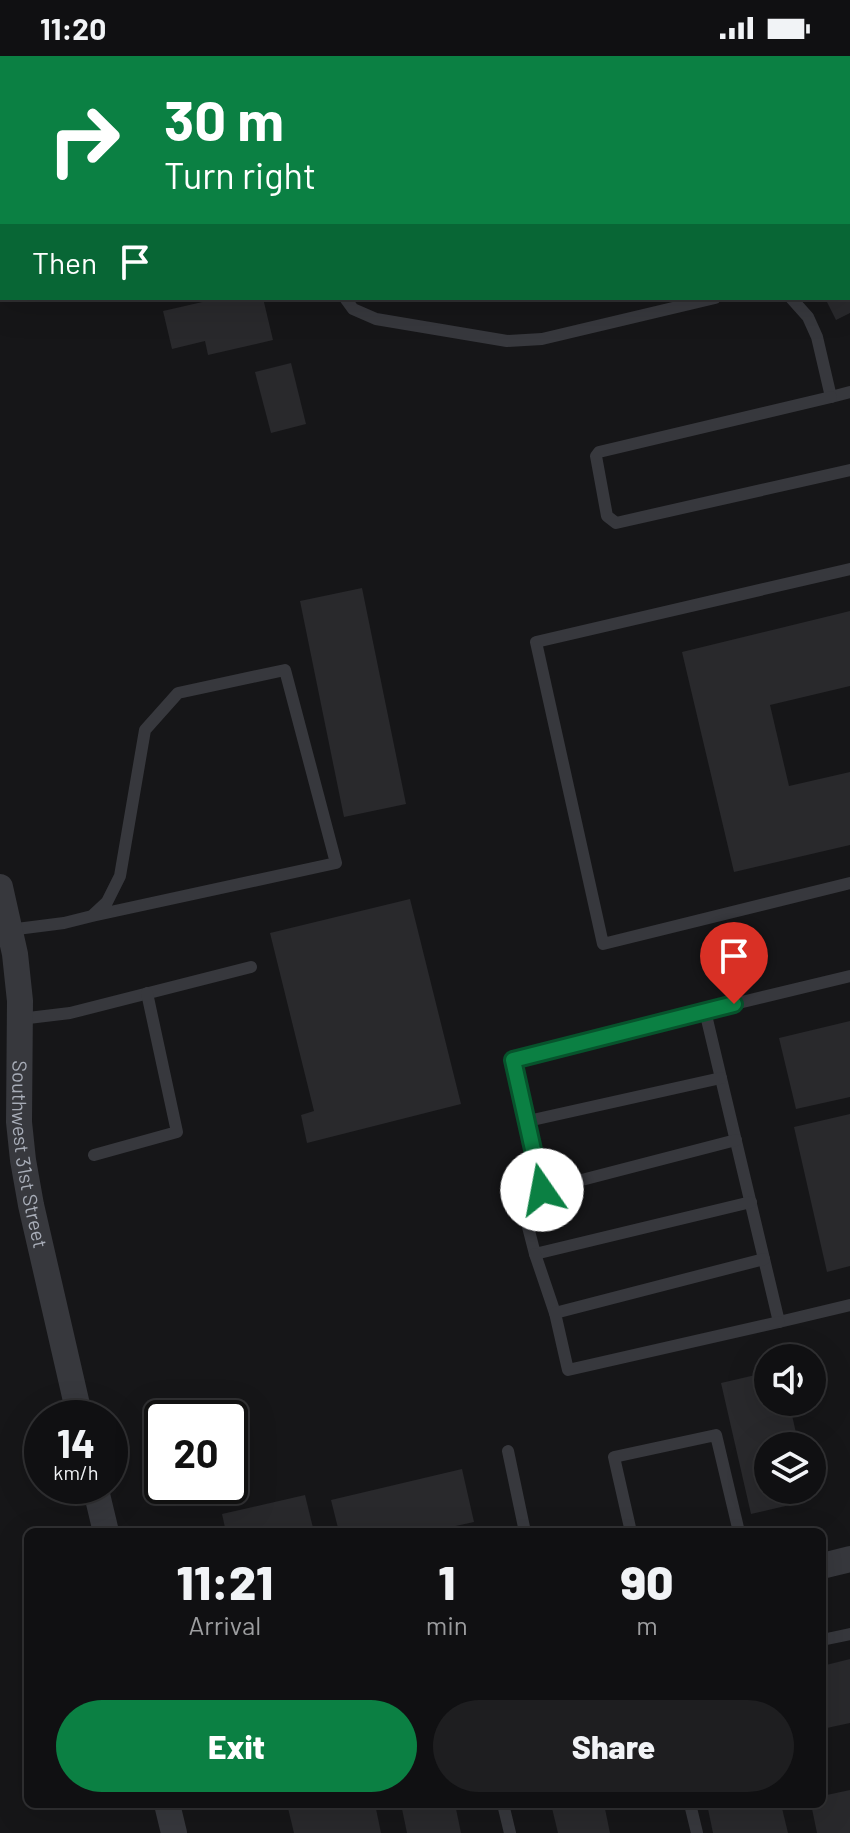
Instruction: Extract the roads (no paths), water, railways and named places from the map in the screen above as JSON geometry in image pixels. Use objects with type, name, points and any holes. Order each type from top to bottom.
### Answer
[{"type":"street","name":"Southwest 31st Street","points":[[0,887],[15,954],[20,1019],[19,1122],[23,1160],[76,1400]]},
{"type":"street","points":[[99,1504],[105,1528]]},
{"type":"street","points":[[826,1565],[850,1559]]},
{"type":"street","points":[[168,1808],[174,1833]]},
{"type":"lane","points":[[346,300],[353,309],[376,319],[507,341],[542,339],[707,300]]},
{"type":"lane","points":[[793,300],[808,317],[817,337],[831,397]]},
{"type":"lane","points":[[850,392],[599,452],[596,456],[607,516],[616,523],[850,470]]},
{"type":"lane","points":[[850,569],[536,642],[603,944],[850,883]]},
{"type":"lane","points":[[9,930],[64,923],[336,863],[285,670],[178,693],[145,730],[120,876],[107,902],[92,916]]},
{"type":"lane","points":[[20,1019],[70,1013],[251,967]]},
{"type":"lane","points":[[542,1190],[513,1060],[850,976]]},
{"type":"lane","points":[[94,1155],[177,1132],[147,993]]},
{"type":"lane","points":[[705,1011],[779,1322]]},
{"type":"lane","points":[[528,1121],[721,1078]]},
{"type":"lane","points":[[736,1140],[520,1196],[555,1313],[568,1370],[850,1305]]},
{"type":"lane","points":[[535,1254],[751,1202]]},
{"type":"lane","points":[[555,1313],[764,1259]]},
{"type":"lane","points":[[630,1528],[614,1457],[716,1435],[738,1528]]},
{"type":"lane","points":[[508,1451],[524,1528]]},
{"type":"lane","points":[[826,1639],[850,1634]]},
{"type":"lane","points":[[504,1808],[510,1833]]},
{"type":"lane","points":[[691,1808],[697,1833]]}]
